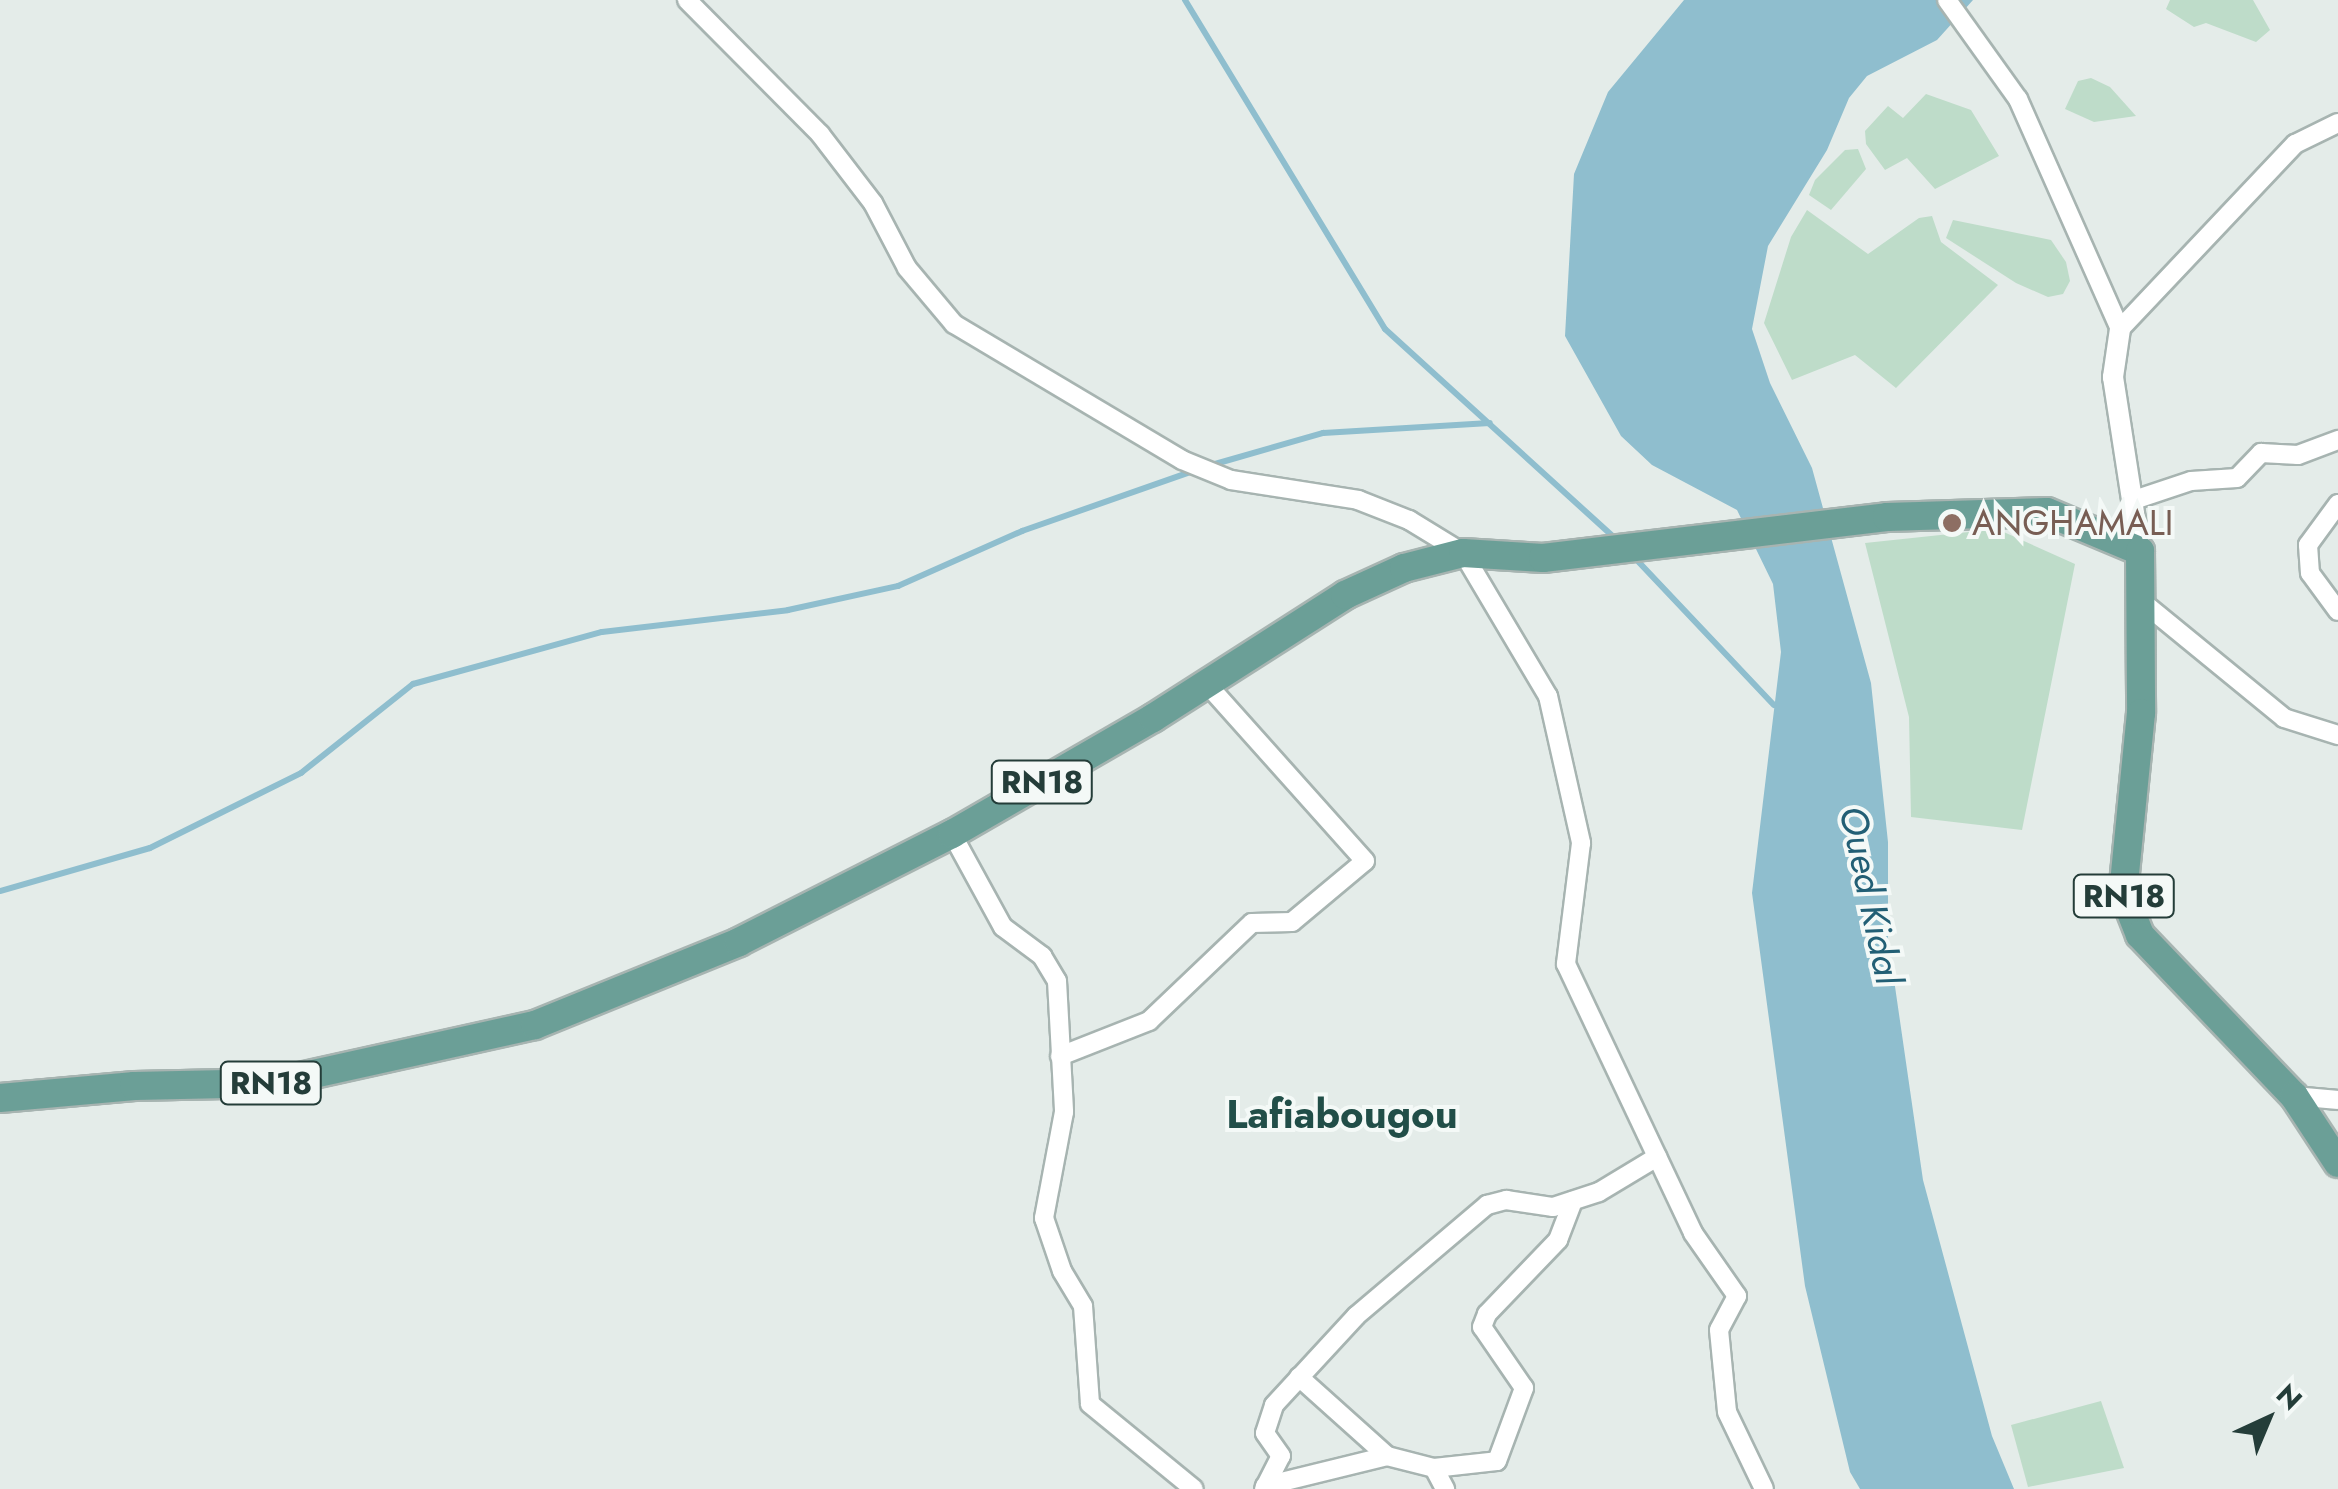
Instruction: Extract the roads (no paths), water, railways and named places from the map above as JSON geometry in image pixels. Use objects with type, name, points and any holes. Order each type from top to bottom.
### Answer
[{"type":"main road","name":"RN18","points":[[0,1098],[134,1086],[274,1083],[535,1025],[739,942],[952,834],[1207,684],[1345,595],[1404,568],[1463,553],[1544,558],[1887,517],[2047,512],[2140,551],[2141,712],[2122,892],[2140,936],[2294,1096],[2338,1164]]},
{"type":"street","points":[[687,0],[820,134],[873,203],[907,268],[954,324],[1182,460],[1231,480],[1358,500],[1408,520],[1463,553],[1548,696],[1581,843],[1566,964],[1693,1233],[1737,1296],[1719,1330],[1727,1412],[1764,1489]]},
{"type":"street","points":[[1947,0],[2018,99],[2120,330],[2112,377],[2140,551]]},
{"type":"street","points":[[2120,330],[2296,144],[2338,124]]},
{"type":"street","points":[[2134,500],[2191,482],[2236,478],[2261,453],[2298,455],[2338,440]]},
{"type":"street","points":[[2338,504],[2308,545],[2310,573],[2338,612]]},
{"type":"street","points":[[2140,600],[2284,718],[2338,736]]},
{"type":"street","points":[[1060,1056],[1149,1021],[1252,924],[1292,922],[1365,861],[1207,684]]},
{"type":"street","points":[[952,834],[1003,927],[1042,956],[1058,981],[1064,1112],[1044,1218],[1062,1271],[1084,1306],[1090,1404],[1194,1489]]},
{"type":"street","points":[[2294,1096],[2338,1100]]},
{"type":"street","points":[[1264,1488],[1281,1456],[1264,1421],[1356,1316],[1487,1205],[1506,1200],[1553,1207],[1573,1201],[1657,1157]]},
{"type":"street","points":[[1299,1378],[1388,1456],[1434,1468],[1497,1461],[1524,1388],[1482,1328],[1488,1314],[1558,1240],[1573,1201]]},
{"type":"street","points":[[1264,1488],[1388,1456]]},
{"type":"street","points":[[1434,1468],[1445,1489]]},
{"type":"water","name":"Oued Kidal","points":[[1684,0],[1973,0],[1937,40],[1867,76],[1849,98],[1827,150],[1768,246],[1752,329],[1770,383],[1812,468],[1871,683],[1888,842],[1888,938],[1923,1180],[1992,1436],[2014,1489],[1860,1489],[1850,1472],[1805,1286],[1752,893],[1781,652],[1773,584],[1737,510],[1652,465],[1621,436],[1565,336],[1574,174],[1608,92]]},
{"type":"waterway","points":[[1185,0],[1385,329],[1617,540]]},
{"type":"waterway","points":[[1208,466],[1323,433],[1490,423]]},
{"type":"waterway","points":[[0,891],[150,848],[301,773],[413,684],[602,632],[788,610],[898,586],[1022,531],[1196,470]]},
{"type":"waterway","points":[[1633,556],[1774,705]]},
{"type":"place","name":"ANGHAMALI","points":[[1952,523]]},
{"type":"district","name":"Lafiabougou","points":[[1342,1114]]}]
